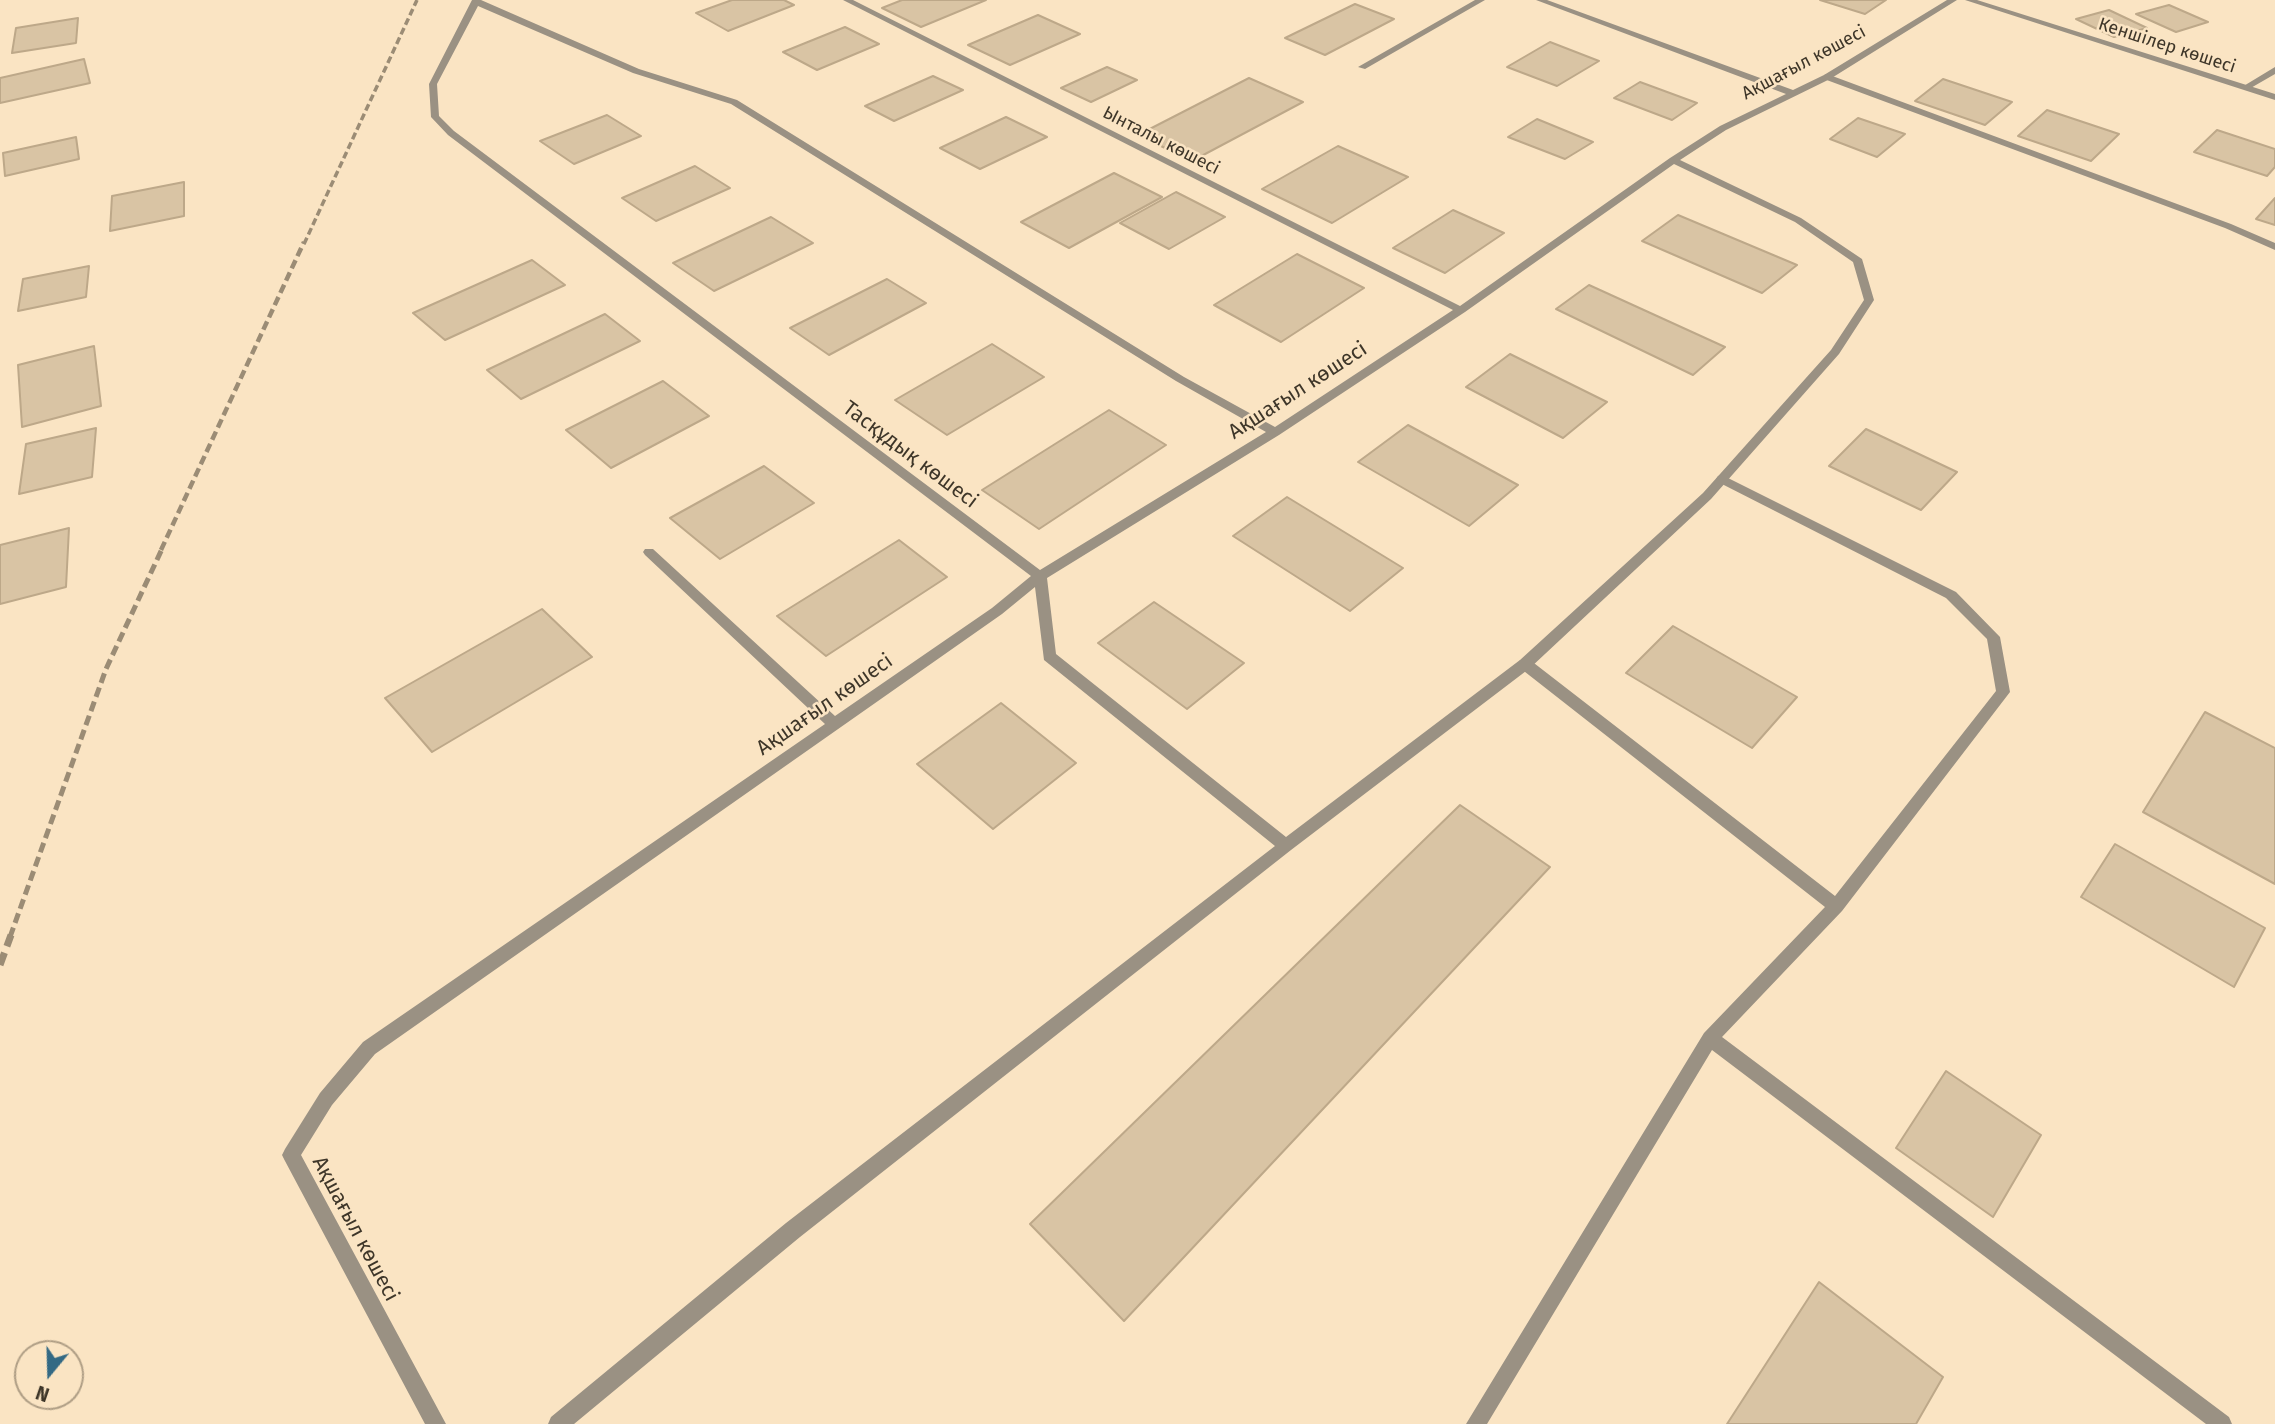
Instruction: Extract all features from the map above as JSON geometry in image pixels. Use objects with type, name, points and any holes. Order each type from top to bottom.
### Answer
[{"type":"street","name":"Ынталы көшесі","points":[[847,0],[1461,310]]},
{"type":"street","points":[[1362,67],[1481,0]]},
{"type":"street","points":[[1540,0],[1793,93]]},
{"type":"street","name":"Ақшағыл көшесі","points":[[436,1424],[291,1155],[326,1099],[369,1048],[997,611],[1040,576],[1275,432],[1461,310],[1673,160],[1723,128],[1827,77],[1952,0]]},
{"type":"street","name":"Кеншілер көшесі","points":[[1969,0],[2275,97]]},
{"type":"street","points":[[476,1],[636,71],[734,102],[1180,379],[1275,432]]},
{"type":"street","name":"Тасқұдық көшесі","points":[[476,1],[433,83],[435,117],[451,133],[1040,576]]},
{"type":"street","points":[[2246,87],[2275,70]]},
{"type":"street","points":[[1827,77],[2228,226],[2275,247]]},
{"type":"street","points":[[558,1424],[793,1230],[1286,846],[1525,664],[1697,505],[1835,352],[1868,300],[1858,261],[1798,220],[1673,160]]},
{"type":"street","points":[[1476,1424],[1710,1038],[1836,906],[2003,692],[1993,637],[1951,595],[1722,479]]},
{"type":"street","points":[[649,552],[834,724]]},
{"type":"street","points":[[1040,576],[1049,656],[1286,846]]},
{"type":"street","points":[[1525,664],[1836,906]]},
{"type":"street","points":[[1710,1038],[2222,1424]]},
{"type":"building","points":[[732,0],[784,0],[794,5],[728,31],[696,13]]},
{"type":"building","points":[[902,0],[986,0],[921,27],[882,8]]},
{"type":"building","points":[[1820,0],[1886,0],[1865,14]]},
{"type":"building","points":[[1355,4],[1394,19],[1325,55],[1285,38]]},
{"type":"building","points":[[2169,5],[2208,22],[2176,32],[2136,14]]},
{"type":"building","points":[[2109,10],[2147,28],[2114,37],[2076,19]]},
{"type":"building","points":[[1038,15],[1080,34],[1010,65],[968,45]]},
{"type":"building","points":[[78,18],[76,43],[12,53],[16,28]]},
{"type":"building","points":[[845,27],[879,44],[817,70],[783,52]]},
{"type":"building","points":[[1550,42],[1599,61],[1557,86],[1507,67]]},
{"type":"building","points":[[84,59],[90,83],[0,103],[0,78]]},
{"type":"building","points":[[1107,67],[1137,80],[1091,102],[1061,88]]},
{"type":"building","points":[[933,76],[963,90],[894,121],[865,106]]},
{"type":"building","points":[[1249,78],[1303,102],[1192,161],[1138,135]]},
{"type":"building","points":[[1943,79],[2012,102],[1985,125],[1915,101]]},
{"type":"building","points":[[1640,82],[1697,103],[1672,120],[1614,98]]},
{"type":"building","points":[[2047,110],[2119,134],[2091,161],[2018,136]]},
{"type":"building","points":[[607,115],[641,136],[574,164],[540,141]]},
{"type":"building","points":[[1006,117],[1047,137],[980,169],[940,148]]},
{"type":"building","points":[[1858,118],[1905,134],[1877,157],[1830,139]]},
{"type":"building","points":[[1537,119],[1593,142],[1565,159],[1508,137]]},
{"type":"building","points":[[2217,130],[2275,149],[2275,167],[2267,176],[2194,152]]},
{"type":"building","points":[[76,137],[79,159],[5,176],[3,153]]},
{"type":"building","points":[[1338,146],[1408,177],[1332,223],[1262,189]]},
{"type":"building","points":[[695,166],[730,188],[656,221],[622,198]]},
{"type":"building","points":[[1114,173],[1162,197],[1069,248],[1021,222]]},
{"type":"building","points":[[184,182],[184,216],[110,231],[112,196]]},
{"type":"building","points":[[1176,192],[1225,217],[1169,249],[1120,223]]},
{"type":"building","points":[[2275,198],[2275,225],[2256,219]]},
{"type":"building","points":[[1453,210],[1504,233],[1445,273],[1393,248]]},
{"type":"building","points":[[1678,215],[1797,265],[1762,293],[1642,241]]},
{"type":"building","points":[[771,217],[813,243],[714,291],[673,263]]},
{"type":"building","points":[[1297,254],[1364,288],[1281,342],[1214,305]]},
{"type":"building","points":[[532,260],[565,285],[445,340],[413,313]]},
{"type":"building","points":[[89,266],[86,297],[18,311],[23,279]]},
{"type":"building","points":[[887,279],[926,303],[829,355],[790,328]]},
{"type":"building","points":[[1589,285],[1725,347],[1693,375],[1556,309]]},
{"type":"building","points":[[605,314],[640,341],[521,399],[487,370]]},
{"type":"building","points":[[992,344],[1044,377],[947,435],[895,400]]},
{"type":"building","points":[[94,346],[101,406],[22,427],[18,365]]},
{"type":"building","points":[[1510,354],[1607,402],[1563,438],[1466,387]]},
{"type":"building","points":[[663,381],[709,416],[611,468],[566,430]]},
{"type":"building","points":[[1109,410],[1166,445],[1039,529],[982,490]]},
{"type":"building","points":[[1408,425],[1518,485],[1469,526],[1358,462]]},
{"type":"building","points":[[96,428],[92,477],[19,494],[26,444]]},
{"type":"building","points":[[1866,429],[1957,472],[1921,510],[1829,466]]},
{"type":"building","points":[[764,466],[814,503],[720,559],[670,518]]},
{"type":"building","points":[[1287,497],[1403,568],[1350,611],[1233,536]]},
{"type":"building","points":[[69,528],[66,587],[0,604],[0,545]]},
{"type":"building","points":[[899,540],[947,577],[826,656],[777,616]]},
{"type":"building","points":[[1154,602],[1244,663],[1187,709],[1098,643]]},
{"type":"building","points":[[542,609],[592,657],[432,752],[385,698]]},
{"type":"building","points":[[1673,626],[1797,697],[1752,748],[1626,673]]},
{"type":"building","points":[[1001,703],[1076,763],[993,829],[917,764]]},
{"type":"building","points":[[2205,712],[2275,748],[2275,884],[2143,812]]},
{"type":"building","points":[[1460,805],[1550,867],[1124,1321],[1030,1224]]},
{"type":"building","points":[[2115,844],[2265,928],[2234,987],[2081,897]]},
{"type":"building","points":[[1946,1071],[2041,1135],[1993,1217],[1896,1148]]},
{"type":"building","points":[[1819,1282],[1943,1377],[1916,1424],[1727,1424]]},
{"type":"railway","points":[[304,244],[417,0]]},
{"type":"railway","points":[[161,550],[304,242]]},
{"type":"railway","points":[[10,937],[106,669],[162,549]]},
{"type":"railway","points":[[0,965],[11,935]]}]
